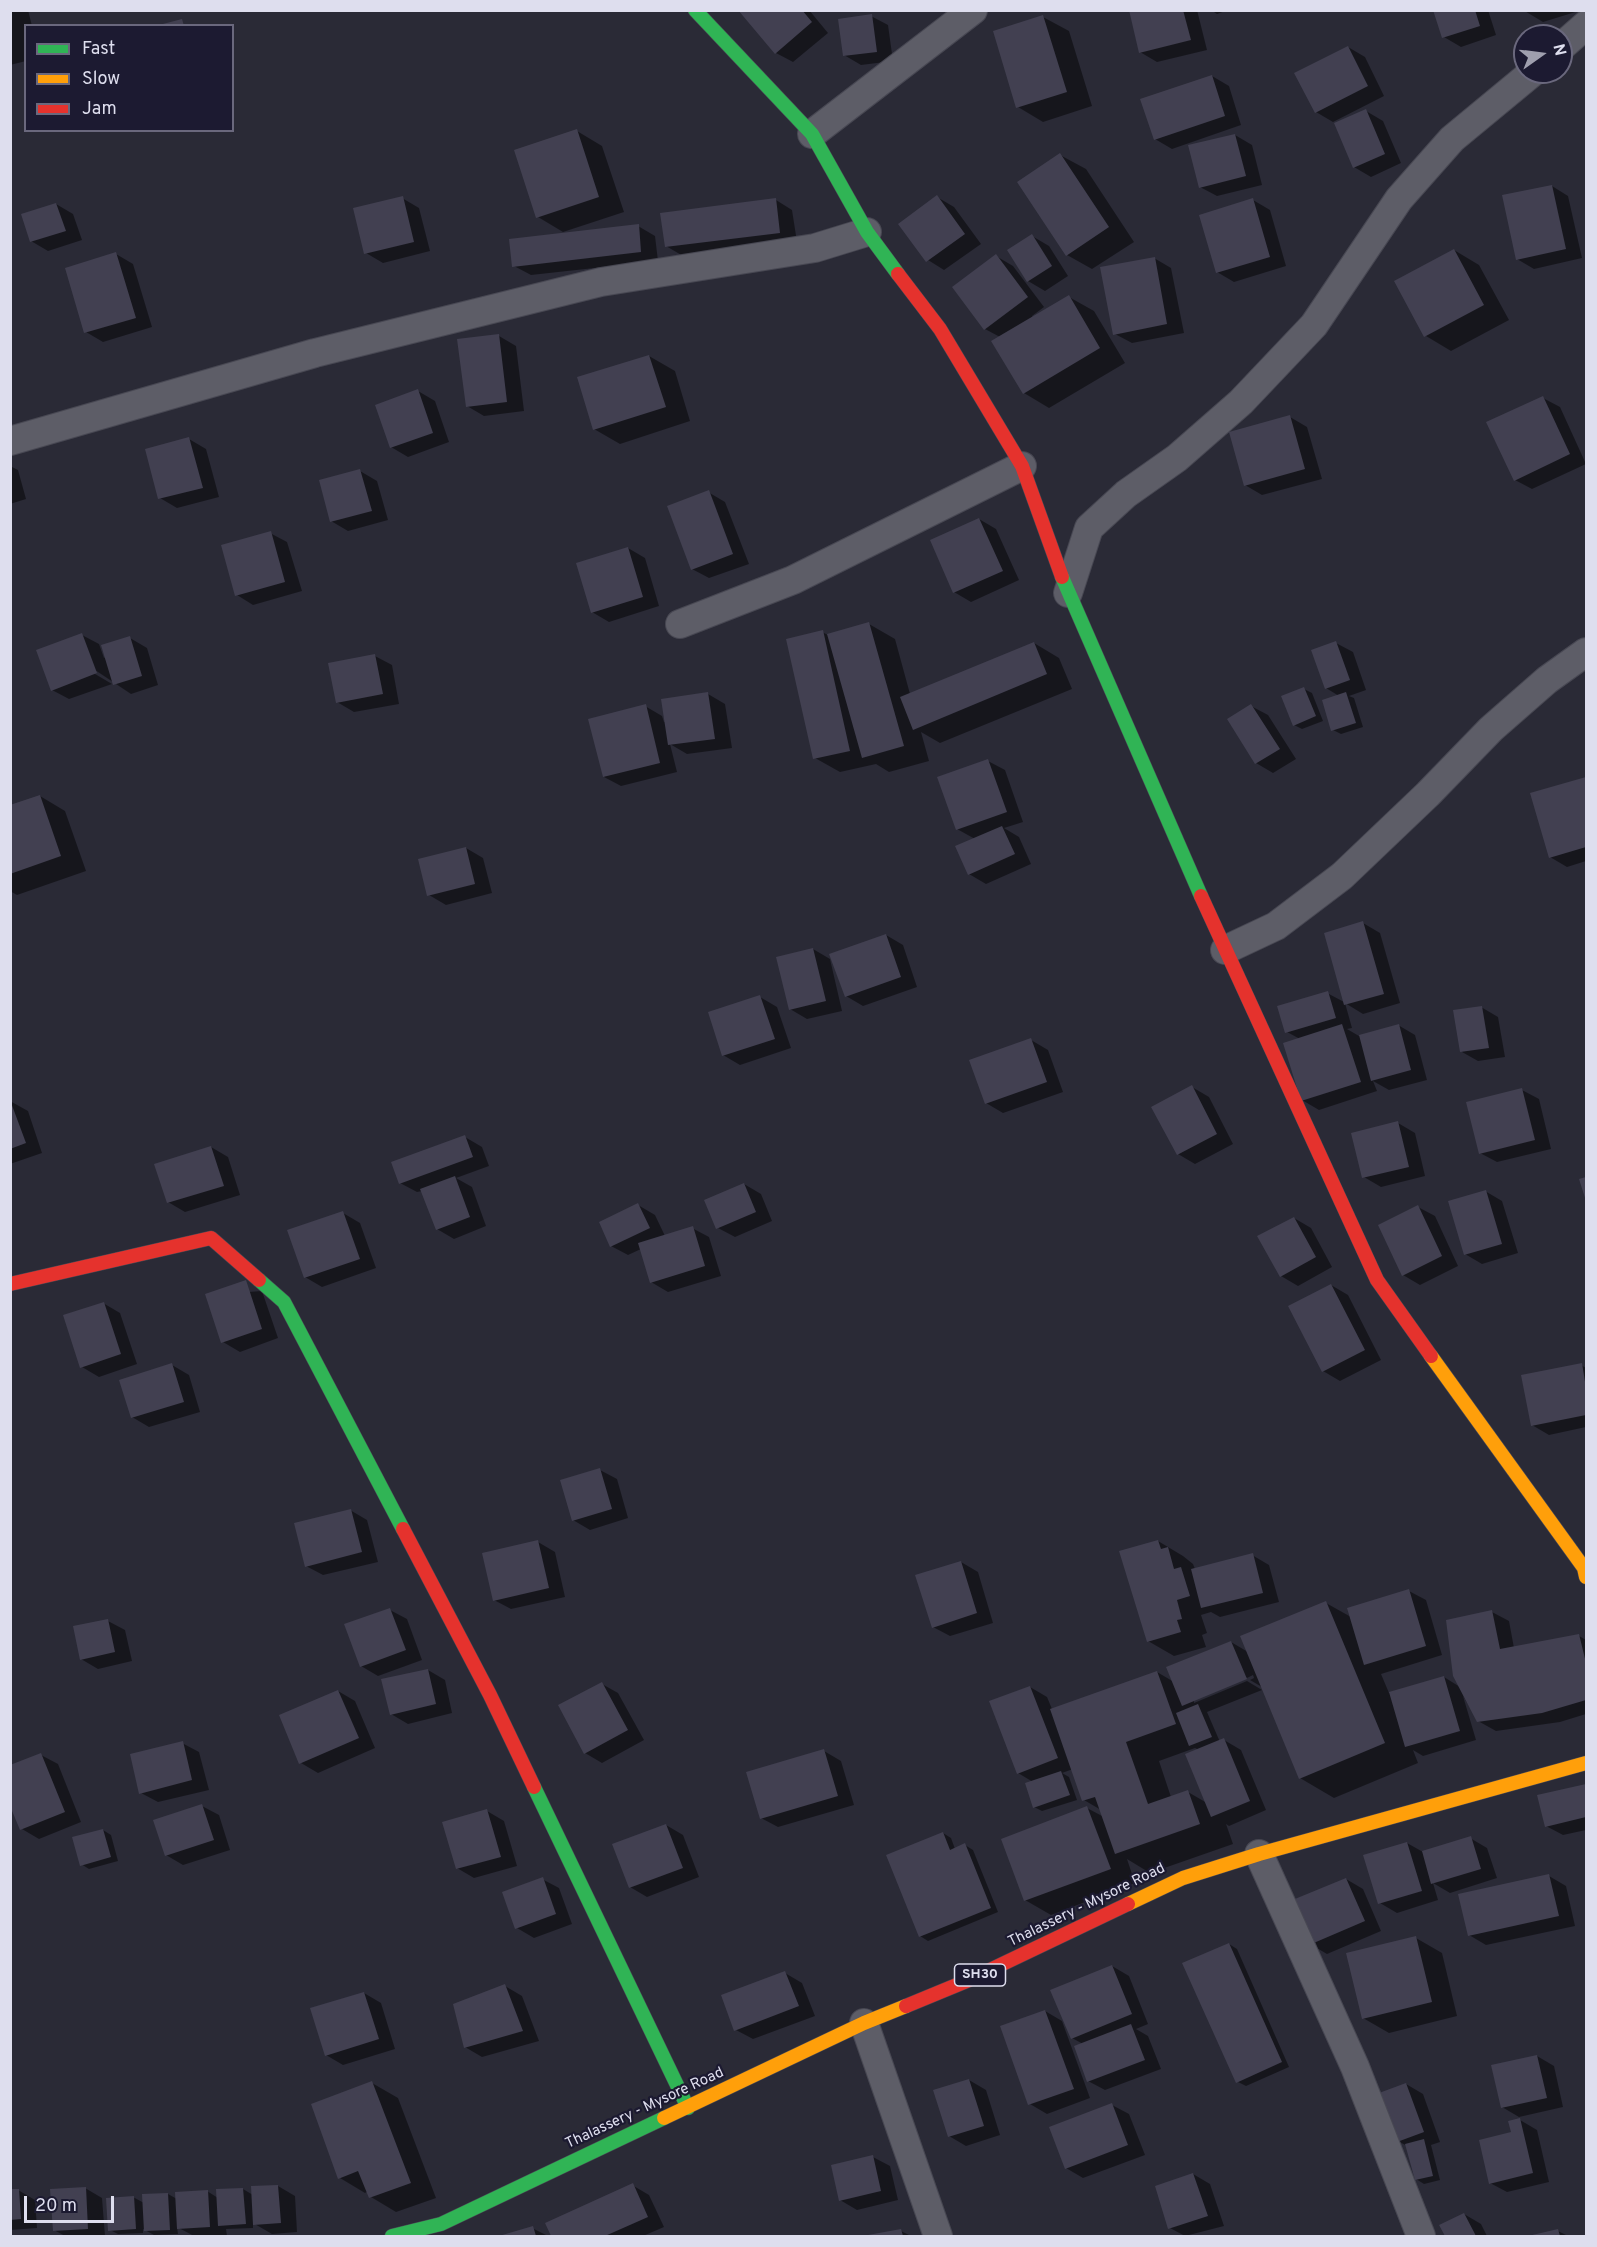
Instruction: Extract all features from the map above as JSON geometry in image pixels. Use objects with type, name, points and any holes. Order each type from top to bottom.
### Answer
[{"type":"street","points":[[695,10],[812,134],[867,232],[940,329],[1022,466],[1068,593],[1225,950],[1377,1280],[1584,1568],[1587,1577]]},
{"type":"street","points":[[812,134],[973,10]]},
{"type":"street","points":[[1573,38],[1586,28]]},
{"type":"street","points":[[1068,593],[1089,528],[1126,494],[1177,458],[1241,402],[1314,325],[1406,190],[1452,139],[1518,84]]},
{"type":"street","points":[[10,441],[315,353],[601,282],[815,248],[867,232]]},
{"type":"street","points":[[680,624],[793,580],[1022,466]]},
{"type":"street","points":[[1225,950],[1276,926],[1342,876],[1428,794],[1491,729],[1547,680],[1587,652]]},
{"type":"street","points":[[10,1284],[211,1238],[284,1302],[490,1695],[687,2108]]},
{"type":"street","name":"Thalassery - Mysore Road","points":[[392,2236],[441,2224],[864,2023],[969,1980],[1183,1878],[1259,1854],[1587,1763]]},
{"type":"street","points":[[1259,1854],[1355,2067],[1422,2236]]},
{"type":"street","points":[[864,2023],[938,2236]]},
{"type":"building","points":[[738,10],[802,10],[812,22],[775,54]]},
{"type":"building","points":[[1129,10],[1183,10],[1191,40],[1139,53]]},
{"type":"building","points":[[1433,10],[1475,10],[1480,26],[1442,38]]},
{"type":"building","points":[[872,14],[877,52],[843,56],[838,19]]},
{"type":"building","points":[[1043,15],[1067,92],[1016,108],[993,31]]},
{"type":"building","points":[[182,19],[183,24],[163,24]]},
{"type":"building","points":[[1348,46],[1368,86],[1315,113],[1294,73]]},
{"type":"building","points":[[1212,75],[1225,116],[1154,140],[1140,99]]},
{"type":"building","points":[[1366,109],[1385,154],[1353,168],[1334,123]]},
{"type":"building","points":[[577,129],[599,197],[536,218],[514,150]]},
{"type":"building","points":[[1235,134],[1246,176],[1199,188],[1188,145]]},
{"type":"building","points":[[1060,153],[1109,227],[1066,256],[1017,182]]},
{"type":"building","points":[[1552,185],[1566,249],[1516,260],[1502,195]]},
{"type":"building","points":[[937,195],[965,234],[926,262],[898,224]]},
{"type":"building","points":[[403,196],[414,242],[364,254],[353,208]]},
{"type":"building","points":[[776,198],[780,233],[665,247],[660,213]]},
{"type":"building","points":[[1253,198],[1270,257],[1216,273],[1199,215]]},
{"type":"building","points":[[56,203],[66,231],[30,242],[21,214]]},
{"type":"building","points":[[639,224],[641,252],[512,267],[509,239]]},
{"type":"building","points":[[1032,234],[1052,266],[1027,282],[1007,250]]},
{"type":"building","points":[[1454,249],[1484,305],[1424,337],[1394,281]]},
{"type":"building","points":[[116,252],[136,318],[84,333],[65,268]]},
{"type":"building","points":[[996,254],[1028,297],[984,330],[952,287]]},
{"type":"building","points":[[1155,257],[1167,324],[1113,335],[1100,267]]},
{"type":"building","points":[[1069,295],[1100,348],[1023,394],[991,341]]},
{"type":"building","points":[[499,334],[507,402],[466,407],[457,339]]},
{"type":"building","points":[[649,355],[666,407],[593,430],[577,377]]},
{"type":"building","points":[[418,389],[433,433],[390,448],[375,405]]},
{"type":"building","points":[[1543,396],[1570,454],[1514,481],[1486,422]]},
{"type":"building","points":[[1290,415],[1305,469],[1244,486],[1229,432]]},
{"type":"building","points":[[189,437],[203,488],[158,499],[145,449]]},
{"type":"building","points":[[360,469],[372,511],[330,522],[319,480]]},
{"type":"building","points":[[709,490],[733,554],[691,570],[667,506]]},
{"type":"building","points":[[979,518],[1003,571],[953,593],[930,540]]},
{"type":"building","points":[[271,531],[285,582],[235,596],[221,545]]},
{"type":"building","points":[[628,547],[643,597],[591,613],[576,563]]},
{"type":"building","points":[[869,622],[904,746],[862,758],[827,634]]},
{"type":"building","points":[[823,630],[850,751],[813,759],[786,639]]},
{"type":"building","points":[[82,633],[97,673],[51,691],[36,650]]},
{"type":"building","points":[[130,636],[142,676],[113,685],[101,645]]},
{"type":"building","points":[[1336,641],[1350,680],[1325,689],[1311,650]]},
{"type":"building","points":[[1034,642],[1047,674],[913,730],[900,697]]},
{"type":"building","points":[[375,654],[383,694],[336,703],[328,663]]},
{"type":"building","points":[[1304,687],[1316,716],[1293,726],[1281,696]]},
{"type":"building","points":[[708,692],[715,739],[668,745],[661,699]]},
{"type":"building","points":[[1346,692],[1356,723],[1331,731],[1322,700]]},
{"type":"building","points":[[646,704],[660,763],[603,777],[588,719]]},
{"type":"building","points":[[1251,704],[1280,749],[1255,764],[1227,719]]},
{"type":"building","points":[[988,759],[1007,812],[956,830],[937,777]]},
{"type":"building","points":[[1586,777],[1586,847],[1549,858],[1530,793]]},
{"type":"building","points":[[40,795],[61,856],[10,874],[10,805]]},
{"type":"building","points":[[1002,826],[1015,854],[968,875],[955,846]]},
{"type":"building","points":[[466,847],[475,884],[427,896],[418,859]]},
{"type":"building","points":[[1363,921],[1384,994],[1344,1005],[1324,933]]},
{"type":"building","points":[[886,934],[901,977],[845,997],[829,954]]},
{"type":"building","points":[[813,948],[826,1001],[789,1010],[776,957]]},
{"type":"building","points":[[1328,991],[1336,1018],[1285,1033],[1277,1006]]},
{"type":"building","points":[[760,995],[775,1039],[722,1056],[708,1012]]},
{"type":"building","points":[[1482,1006],[1489,1048],[1460,1052],[1453,1010]]},
{"type":"building","points":[[1342,1024],[1361,1082],[1301,1101],[1283,1043]]},
{"type":"building","points":[[1399,1024],[1411,1070],[1371,1081],[1359,1035]]},
{"type":"building","points":[[1031,1038],[1047,1082],[985,1104],[969,1060]]},
{"type":"building","points":[[1192,1085],[1217,1134],[1177,1155],[1151,1107]]},
{"type":"building","points":[[1522,1088],[1535,1140],[1479,1154],[1466,1102]]},
{"type":"building","points":[[10,1100],[26,1143],[10,1149]]},
{"type":"building","points":[[1398,1121],[1409,1167],[1362,1178],[1351,1133]]},
{"type":"building","points":[[465,1135],[473,1157],[399,1184],[391,1162]]},
{"type":"building","points":[[211,1146],[224,1186],[167,1203],[154,1164]]},
{"type":"building","points":[[455,1176],[470,1217],[436,1230],[420,1189]]},
{"type":"building","points":[[1586,1177],[1586,1201],[1579,1179]]},
{"type":"building","points":[[744,1183],[756,1212],[716,1229],[704,1200]]},
{"type":"building","points":[[1486,1190],[1502,1244],[1464,1255],[1448,1201]]},
{"type":"building","points":[[638,1203],[650,1228],[610,1247],[599,1222]]},
{"type":"building","points":[[1418,1205],[1442,1256],[1402,1276],[1378,1225]]},
{"type":"building","points":[[343,1211],[360,1259],[304,1278],[287,1230]]},
{"type":"building","points":[[1294,1217],[1316,1257],[1280,1277],[1257,1236]]},
{"type":"building","points":[[693,1226],[705,1266],[650,1283],[638,1243]]},
{"type":"building","points":[[246,1280],[262,1329],[221,1343],[205,1294]]},
{"type":"building","points":[[1331,1284],[1365,1350],[1322,1372],[1288,1306]]},
{"type":"building","points":[[104,1302],[121,1354],[80,1368],[63,1315]]},
{"type":"building","points":[[172,1363],[184,1402],[131,1418],[119,1380]]},
{"type":"building","points":[[1582,1363],[1586,1388],[1586,1415],[1531,1426],[1521,1375]]},
{"type":"building","points":[[600,1468],[612,1509],[572,1521],[560,1480]]},
{"type":"building","points":[[351,1509],[362,1552],[305,1567],[294,1523]]},
{"type":"building","points":[[538,1540],[549,1588],[493,1601],[482,1553]]},
{"type":"building","points":[[1158,1540],[1161,1549],[1168,1547],[1174,1569],[1181,1567],[1190,1596],[1177,1600],[1182,1619],[1177,1620],[1181,1632],[1147,1642],[1119,1551]]},
{"type":"building","points":[[1253,1553],[1263,1593],[1201,1608],[1191,1569]]},
{"type":"building","points":[[961,1561],[977,1613],[932,1628],[915,1575]]},
{"type":"building","points":[[1409,1589],[1426,1646],[1364,1665],[1347,1608]]},
{"type":"building","points":[[1326,1601],[1385,1743],[1299,1779],[1240,1636]]},
{"type":"building","points":[[390,1608],[406,1650],[360,1667],[344,1624]]},
{"type":"building","points":[[1492,1610],[1500,1649],[1579,1634],[1586,1663],[1586,1700],[1542,1713],[1477,1722],[1453,1676],[1446,1620]]},
{"type":"building","points":[[108,1619],[115,1652],[80,1660],[73,1626]]},
{"type":"building","points":[[1231,1641],[1247,1679],[1182,1706],[1166,1667]]},
{"type":"building","points":[[428,1669],[436,1704],[390,1715],[381,1679]]},
{"type":"building","points":[[1157,1671],[1176,1724],[1126,1742],[1148,1804],[1188,1790],[1200,1824],[1115,1854],[1095,1797],[1082,1801],[1050,1709]]},
{"type":"building","points":[[1444,1676],[1460,1731],[1405,1747],[1389,1692]]},
{"type":"building","points":[[602,1682],[628,1730],[584,1754],[558,1705]]},
{"type":"building","points":[[1030,1686],[1058,1758],[1017,1774],[989,1701]]},
{"type":"building","points":[[338,1690],[359,1738],[299,1764],[279,1715]]},
{"type":"building","points":[[1198,1704],[1212,1737],[1189,1746],[1176,1713]]},
{"type":"building","points":[[1224,1738],[1250,1801],[1211,1817],[1185,1754]]},
{"type":"building","points":[[183,1741],[192,1780],[139,1794],[130,1754]]},
{"type":"building","points":[[824,1749],[838,1796],[760,1819],[746,1772]]},
{"type":"building","points":[[41,1753],[65,1812],[20,1830],[10,1806],[10,1765]]},
{"type":"building","points":[[1061,1771],[1070,1795],[1033,1808],[1025,1783]]},
{"type":"building","points":[[1586,1784],[1586,1817],[1545,1827],[1537,1795]]},
{"type":"building","points":[[202,1804],[214,1840],[165,1856],[153,1820]]},
{"type":"building","points":[[1087,1806],[1111,1869],[1024,1901],[1001,1839]]},
{"type":"building","points":[[487,1809],[501,1857],[456,1869],[442,1822]]},
{"type":"building","points":[[666,1824],[683,1868],[629,1888],[612,1844]]},
{"type":"building","points":[[103,1829],[111,1857],[80,1866],[72,1837]]},
{"type":"building","points":[[943,1832],[950,1850],[965,1843],[991,1908],[919,1937],[886,1855]]},
{"type":"building","points":[[1471,1836],[1481,1869],[1431,1884],[1422,1851]]},
{"type":"building","points":[[1407,1842],[1422,1891],[1378,1904],[1363,1855]]},
{"type":"building","points":[[1549,1874],[1559,1916],[1468,1936],[1458,1894]]},
{"type":"building","points":[[543,1877],[556,1914],[515,1929],[502,1892]]},
{"type":"building","points":[[1346,1878],[1365,1921],[1309,1945],[1290,1901]]},
{"type":"building","points":[[1416,1936],[1432,2002],[1362,2019],[1346,1953]]},
{"type":"building","points":[[1229,1943],[1282,2062],[1236,2083],[1182,1963]]},
{"type":"building","points":[[1112,1965],[1132,2014],[1071,2039],[1050,1990]]},
{"type":"building","points":[[785,1971],[799,2006],[734,2031],[721,1995]]},
{"type":"building","points":[[505,1984],[523,2031],[464,2048],[453,2004]]},
{"type":"building","points":[[364,1992],[379,2039],[325,2056],[310,2008]]},
{"type":"building","points":[[1045,2010],[1074,2089],[1028,2105],[1000,2026]]},
{"type":"building","points":[[1131,2024],[1145,2060],[1087,2082],[1074,2046]]},
{"type":"building","points":[[1537,2055],[1547,2098],[1501,2108],[1491,2065]]},
{"type":"building","points":[[969,2079],[984,2126],[948,2137],[933,2090]]},
{"type":"building","points":[[372,2081],[411,2183],[369,2198],[358,2171],[338,2179],[311,2104]]},
{"type":"building","points":[[1406,2083],[1424,2132],[1397,2142],[1379,2093]]},
{"type":"building","points":[[1112,2103],[1128,2145],[1065,2169],[1049,2127]]},
{"type":"building","points":[[1520,2118],[1533,2173],[1489,2184],[1479,2140],[1511,2132],[1508,2121]]},
{"type":"building","points":[[1424,2139],[1433,2176],[1415,2180],[1405,2144]]},
{"type":"building","points":[[873,2155],[881,2191],[839,2201],[831,2165]]},
{"type":"building","points":[[1193,2173],[1208,2216],[1168,2229],[1155,2186]]},
{"type":"building","points":[[633,2183],[648,2217],[605,2236],[551,2236],[545,2223]]},
{"type":"building","points":[[278,2185],[281,2223],[253,2225],[251,2186]]},
{"type":"building","points":[[86,2187],[88,2229],[53,2231],[50,2189]]},
{"type":"building","points":[[243,2188],[246,2224],[218,2226],[216,2189]]},
{"type":"building","points":[[10,2189],[19,2189],[21,2219],[10,2220]]},
{"type":"building","points":[[208,2190],[210,2227],[177,2229],[175,2192]]},
{"type":"building","points":[[168,2193],[170,2230],[144,2231],[142,2194]]},
{"type":"building","points":[[134,2196],[136,2229],[108,2231],[106,2198]]},
{"type":"building","points":[[1464,2213],[1476,2236],[1445,2236],[1439,2225]]},
{"type":"building","points":[[533,2226],[536,2236],[499,2236]]},
{"type":"building","points":[[901,2229],[903,2236],[868,2235]]},
{"type":"building","points":[[1558,2229],[1560,2236],[1528,2236]]},
{"type":"traffic: fast","points":[[695,10],[812,134],[867,232],[898,274]]},
{"type":"traffic: fast","points":[[1062,577],[1201,896]]},
{"type":"traffic: fast","points":[[259,1280],[284,1302],[403,1529]]},
{"type":"traffic: fast","points":[[534,1787],[688,2108]]},
{"type":"traffic: fast","points":[[392,2236],[441,2224],[664,2118]]},
{"type":"traffic: slow","points":[[1431,1356],[1584,1568],[1586,1577]]},
{"type":"traffic: slow","points":[[1128,1904],[1183,1878],[1259,1854],[1586,1763]]},
{"type":"traffic: slow","points":[[664,2118],[864,2023],[906,2006]]},
{"type":"traffic: jam","points":[[898,274],[940,329],[1022,466],[1062,577]]},
{"type":"traffic: jam","points":[[1201,896],[1377,1280],[1431,1356]]},
{"type":"traffic: jam","points":[[10,1284],[211,1238],[259,1280]]},
{"type":"traffic: jam","points":[[403,1529],[490,1695],[534,1787]]},
{"type":"traffic: jam","points":[[906,2006],[969,1980],[1128,1904]]}]
